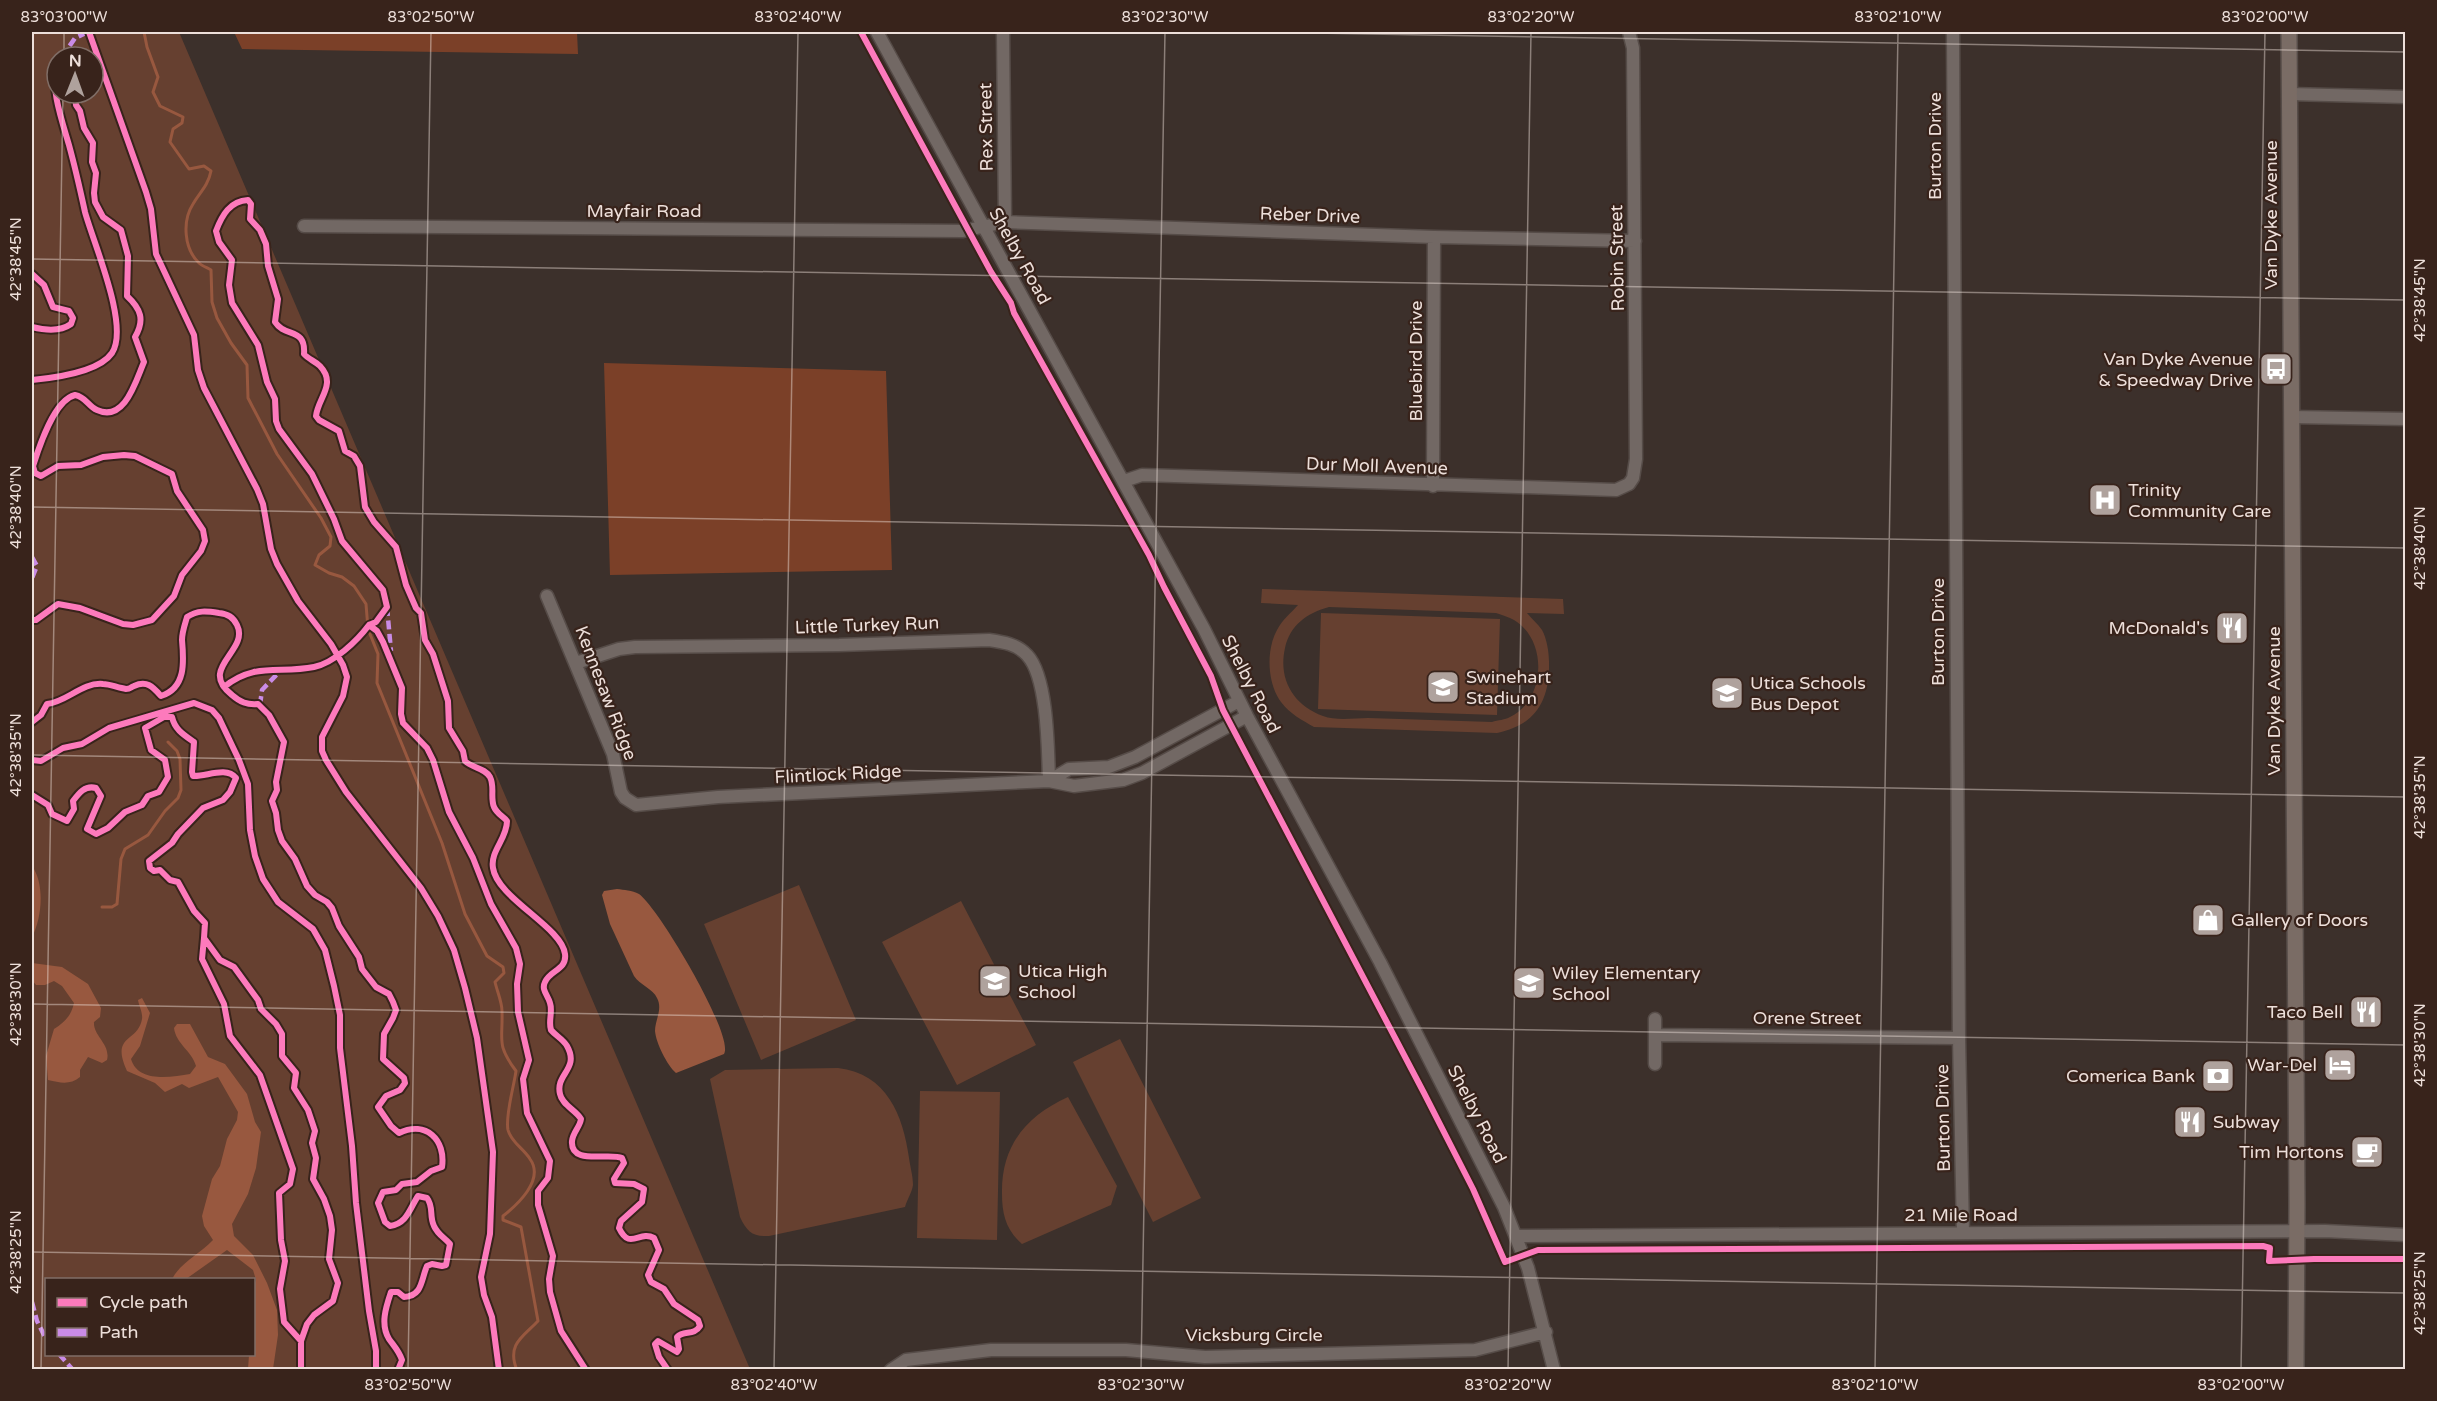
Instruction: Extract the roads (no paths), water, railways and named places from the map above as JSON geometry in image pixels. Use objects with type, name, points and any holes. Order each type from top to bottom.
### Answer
[{"type":"main road","name":"Van Dyke Avenue","points":[[2289,32],[2297,1231],[2295,1370]]},
{"type":"street","name":"Shelby Road","points":[[877,32],[1204,629],[1246,716],[1380,962],[1504,1206],[1528,1268],[1554,1370]]},
{"type":"street","name":"Rex Street","points":[[1003,32],[1005,222]]},
{"type":"street","name":"Robin Street","points":[[1629,32],[1633,48],[1636,459],[1633,477],[1629,484]]},
{"type":"street","name":"Burton Drive","points":[[1953,32],[1959,1038],[1963,1233]]},
{"type":"street","points":[[2290,94],[2406,97]]},
{"type":"street","name":"Reber Drive","points":[[983,227],[1005,222],[1434,237],[1635,241]]},
{"type":"street","name":"Mayfair Road","points":[[304,226],[963,231],[983,227]]},
{"type":"street","name":"Bluebird Drive","points":[[1433,486],[1434,237]]},
{"type":"street","points":[[2292,417],[2406,419]]},
{"type":"street","name":"Dur Moll Avenue","points":[[1124,481],[1142,475],[1616,490],[1629,484]]},
{"type":"street","name":"Kennesaw Ridge","points":[[547,596],[613,754],[621,792],[630,802]]},
{"type":"street","name":"Little Turkey Run","points":[[576,663],[619,649],[635,647],[839,645],[990,640],[1007,643],[1028,656],[1037,673],[1047,728],[1049,781]]},
{"type":"street","name":"Flintlock Ridge","points":[[1049,781],[1069,769],[1109,767],[1142,753],[1239,701]]},
{"type":"street","name":"Flintlock Ridge","points":[[630,802],[646,805],[718,797],[1049,781],[1074,786],[1112,783],[1149,769],[1246,716]]},
{"type":"street","points":[[1142,753],[1149,769]]},
{"type":"street","points":[[1655,1019],[1655,1064]]},
{"type":"street","name":"Orene Street","points":[[1655,1035],[1959,1038]]},
{"type":"street","name":"21 Mile Road","points":[[1517,1236],[2297,1231],[2406,1235]]},
{"type":"street","name":"Vicksburg Circle","points":[[891,1369],[906,1360],[991,1350],[1126,1350],[1206,1363],[1475,1350],[1546,1332]]},
{"type":"waterway","points":[[144,32],[158,77],[153,92],[160,106],[183,117],[182,123],[173,129],[170,142],[189,169],[204,166],[211,171],[204,189],[193,204],[187,218],[186,235],[190,250],[199,263],[211,270],[212,302],[217,318],[247,365],[248,398],[277,454],[321,518],[331,537],[330,546],[319,555],[315,565],[342,577],[354,586],[366,604],[368,629],[378,654],[377,683],[442,843],[465,914],[487,956],[503,967],[504,973],[495,982],[502,1008],[502,1042],[516,1071],[507,1124],[512,1138],[534,1167],[532,1183],[522,1199],[503,1216],[503,1220],[521,1227],[538,1321],[522,1336],[515,1347],[514,1361],[517,1370]]},
{"type":"waterway","points":[[102,907],[112,907],[117,904],[121,859],[125,849],[148,835],[165,811],[178,798],[181,790],[180,759],[177,751],[168,742]]},
{"type":"place","name":"Van Dyke Avenue & Speedway Drive","points":[[2276,369]]},
{"type":"place","name":"Trinity Community Care","points":[[2105,500]]},
{"type":"place","name":"McDonald's","points":[[2232,628]]},
{"type":"place","name":"Swinehart Stadium","points":[[1443,687]]},
{"type":"place","name":"Utica Schools Bus Depot","points":[[1727,693]]},
{"type":"place","name":"Gallery of Doors","points":[[2208,920]]},
{"type":"place","name":"Utica High School","points":[[995,981]]},
{"type":"place","name":"Wiley Elementary School","points":[[1529,983]]},
{"type":"place","name":"Taco Bell","points":[[2366,1012]]},
{"type":"place","name":"War-Del","points":[[2340,1065]]},
{"type":"place","name":"Comerica Bank","points":[[2218,1076]]},
{"type":"place","name":"Subway","points":[[2190,1122]]},
{"type":"place","name":"Tim Hortons","points":[[2367,1152]]}]
